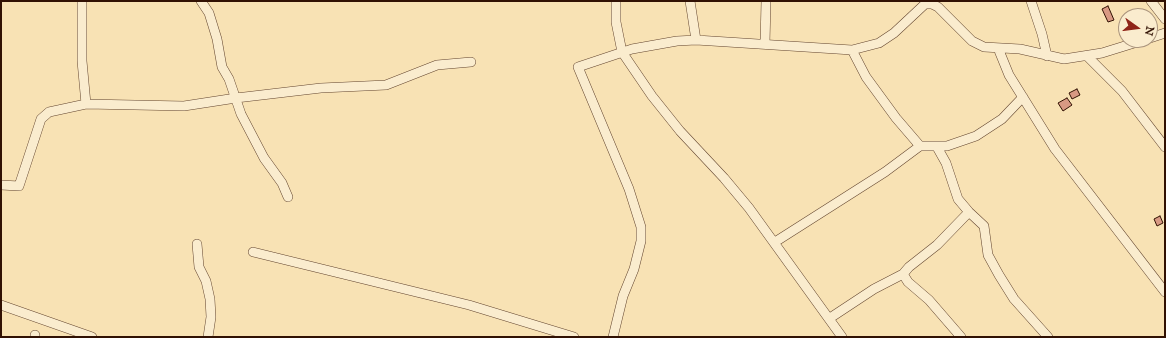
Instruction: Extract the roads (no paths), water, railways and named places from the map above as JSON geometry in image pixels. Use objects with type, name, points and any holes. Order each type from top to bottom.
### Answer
[{"type":"street","points":[[82,1],[82,61],[86,104]]},
{"type":"street","points":[[201,1],[210,17],[217,39],[222,67],[230,79],[249,130],[264,158],[282,183],[288,197]]},
{"type":"street","points":[[616,1],[616,22],[622,52],[652,96],[680,131],[724,178],[775,242],[842,337]]},
{"type":"street","points":[[690,1],[696,40]]},
{"type":"street","points":[[765,44],[766,1]]},
{"type":"street","points":[[1031,1],[1042,34],[1047,56]]},
{"type":"street","points":[[1151,1],[1165,19]]},
{"type":"street","points":[[613,337],[623,296],[634,269],[641,241],[641,227],[629,189],[578,67],[622,52],[653,44],[696,40],[852,50],[879,43],[894,33],[925,4],[932,4],[938,7],[978,45],[1020,49],[1064,59],[1087,56],[1121,48]]},
{"type":"street","points":[[998,48],[1009,75],[1055,149],[1165,292]]},
{"type":"street","points":[[852,50],[866,77],[896,118],[920,146]]},
{"type":"street","points":[[1087,56],[1122,91],[1165,146]]},
{"type":"street","points":[[1,185],[20,186],[41,119],[49,112],[86,104],[184,106],[321,88],[386,85],[436,65],[471,62]]},
{"type":"street","points":[[775,242],[885,172],[920,146],[947,146],[976,136],[1002,119],[1024,97]]},
{"type":"street","points":[[937,147],[946,163],[954,194],[969,212],[984,226],[988,255],[999,275],[1014,299],[1048,337]]},
{"type":"street","points":[[830,318],[874,289],[904,274],[909,267],[937,245],[969,212]]},
{"type":"street","points":[[197,244],[199,267],[206,281],[210,299],[210,336]]},
{"type":"street","points":[[253,252],[469,305],[574,337]]},
{"type":"street","points":[[904,274],[908,282],[929,300],[961,337]]},
{"type":"street","points":[[1,305],[92,337]]}]
